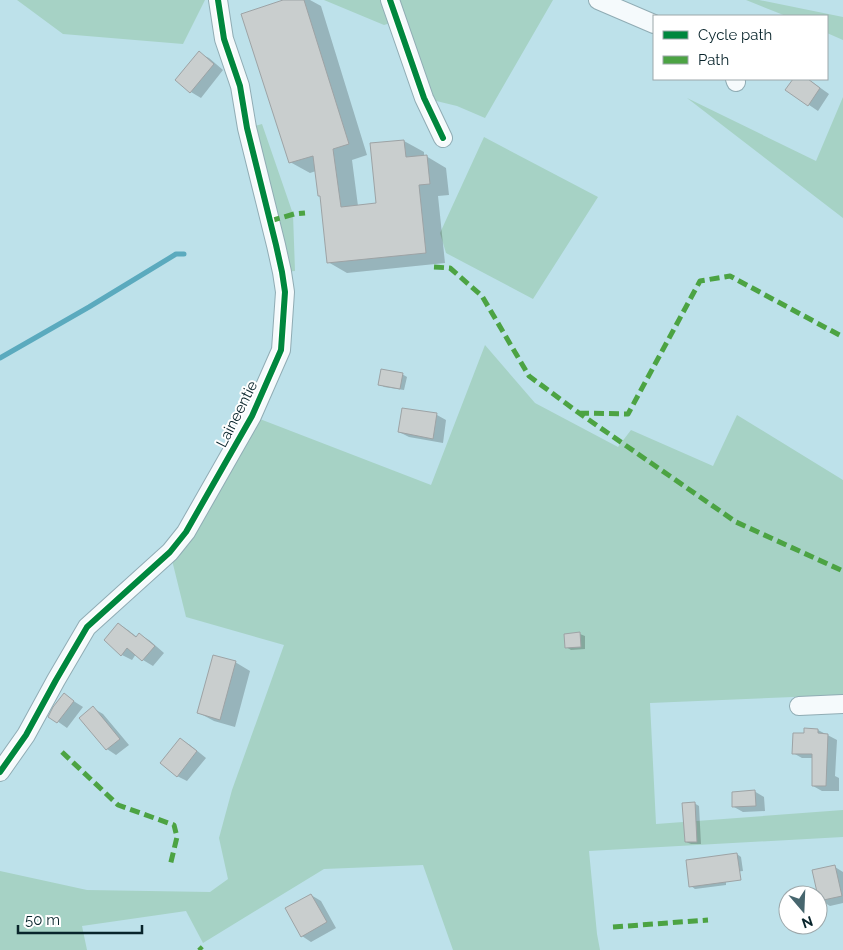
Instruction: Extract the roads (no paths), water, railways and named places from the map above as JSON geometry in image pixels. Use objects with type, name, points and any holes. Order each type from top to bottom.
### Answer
[{"type":"street","name":"Laineentie","points":[[0,772],[26,734],[87,627],[170,552],[186,532],[252,416],[281,350],[285,292],[282,272],[240,86],[224,39],[218,0]]},
{"type":"street","points":[[390,0],[424,98],[443,138]]},
{"type":"street","points":[[598,0],[653,24]]},
{"type":"street","points":[[799,706],[843,704]]},
{"type":"waterway","points":[[0,358],[176,254],[184,254]]}]
